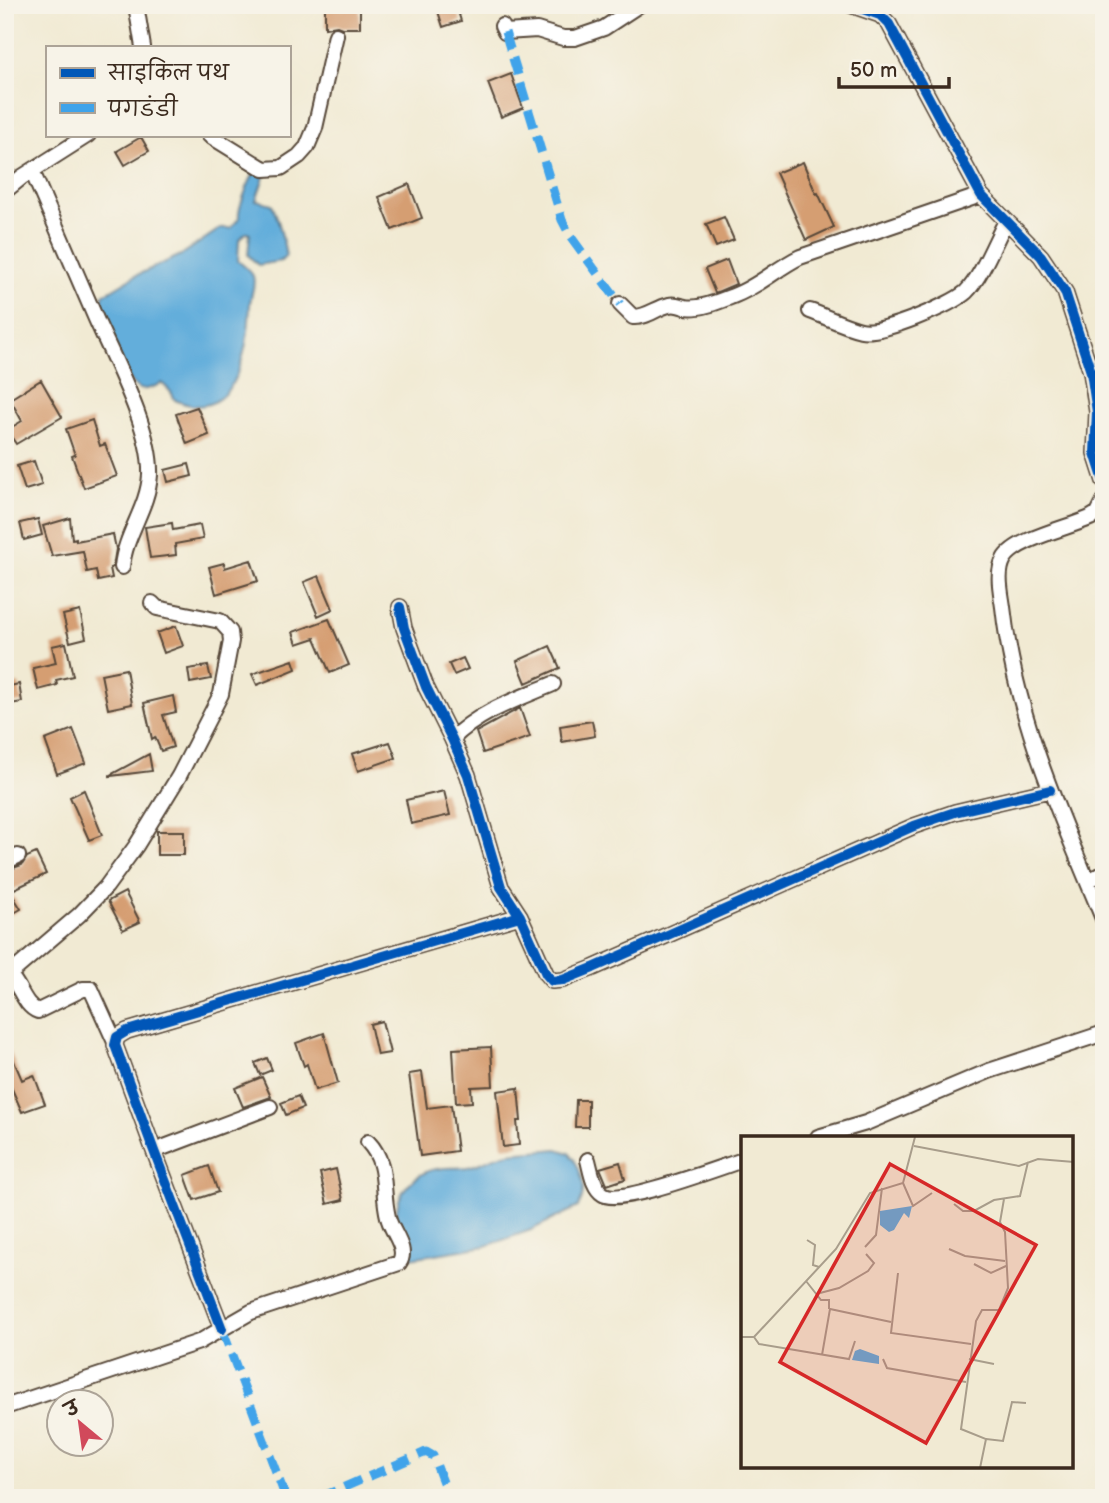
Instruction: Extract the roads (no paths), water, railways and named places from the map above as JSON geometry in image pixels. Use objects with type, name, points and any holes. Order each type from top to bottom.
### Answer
[{"type":"street","points":[[136,5],[143,46]]},
{"type":"street","points":[[502,26],[505,32],[537,30],[563,38],[575,38],[604,27],[639,5]]},
{"type":"street","points":[[851,5],[880,15],[889,24],[981,195],[1041,256],[1065,292],[1094,384],[1097,412],[1095,453],[1104,481]]},
{"type":"street","points":[[211,136],[264,169],[281,168],[299,156],[307,147],[315,128],[336,35]]},
{"type":"street","points":[[5,191],[86,136]]},
{"type":"street","points":[[32,171],[122,378],[150,459],[150,477],[145,499],[123,553],[122,567]]},
{"type":"street","points":[[620,304],[633,317],[640,318],[671,304],[694,307],[734,296],[757,285],[800,257],[981,195]]},
{"type":"street","points":[[810,311],[863,331],[875,331],[940,306],[967,291],[1006,221]]},
{"type":"street","points":[[1104,501],[1098,513],[1090,518],[1015,548],[1004,559],[1001,567],[1006,634],[1032,736],[1050,790],[1104,921]]},
{"type":"street","points":[[152,603],[165,611],[220,621],[226,625],[231,641],[221,694],[179,776],[136,846],[106,887],[79,915],[7,973],[31,1008],[38,1011],[83,989],[91,989],[115,1042],[222,1329]]},
{"type":"street","points":[[400,607],[412,652],[426,687],[468,775],[501,887],[520,916],[552,981],[563,980],[914,826],[954,811],[1050,790]]},
{"type":"street","points":[[452,738],[490,711],[553,684]]},
{"type":"street","points":[[1087,880],[1104,874]]},
{"type":"street","points":[[115,1042],[119,1034],[127,1031],[520,916]]},
{"type":"street","points":[[821,1136],[866,1123],[989,1071],[1104,1033]]},
{"type":"street","points":[[154,1152],[270,1107]]},
{"type":"street","points":[[5,1407],[199,1342],[251,1312],[399,1263],[402,1249],[387,1214],[380,1157],[368,1142]]},
{"type":"street","points":[[588,1160],[596,1188],[600,1193],[613,1198],[642,1192],[741,1161]]},
{"type":"water","points":[[256,170],[265,174],[256,200],[272,204],[286,256],[281,261],[258,265],[248,255],[250,233],[246,233],[239,240],[238,261],[252,274],[254,283],[247,339],[235,377],[226,392],[213,402],[196,406],[175,400],[162,383],[148,389],[140,389],[127,376],[121,365],[96,307],[103,295],[135,276],[181,255],[221,228],[231,228],[239,218],[242,201]]},
{"type":"water","points":[[557,1149],[570,1153],[580,1173],[583,1194],[578,1207],[531,1230],[486,1246],[411,1258],[399,1234],[397,1210],[399,1199],[414,1180],[431,1170],[468,1167],[504,1154]]}]
